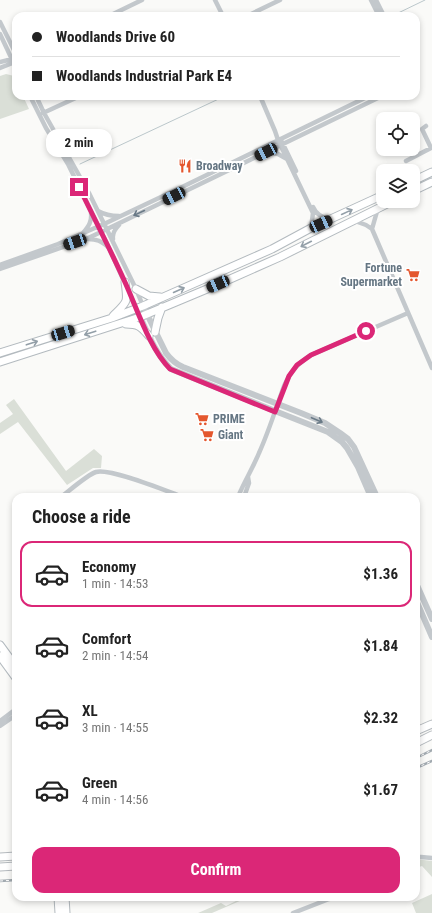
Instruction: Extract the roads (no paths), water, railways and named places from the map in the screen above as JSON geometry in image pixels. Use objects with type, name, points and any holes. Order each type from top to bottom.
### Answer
[{"type":"main road","points":[[420,178],[432,172]]},
{"type":"main road","points":[[420,188],[432,182]]},
{"type":"main road","points":[[0,354],[112,318],[140,307],[272,249],[311,228],[376,198]]},
{"type":"main road","points":[[0,362],[144,315],[280,257],[379,208]]},
{"type":"main road","points":[[112,318],[124,305],[126,300],[127,296],[125,282]]},
{"type":"main road","points":[[136,289],[149,296],[162,297]]},
{"type":"main road","points":[[155,332],[162,307]]},
{"type":"main road","points":[[116,325],[135,324],[140,326],[149,336]]},
{"type":"main road","points":[[0,645],[12,662]]},
{"type":"main road","points":[[0,656],[12,672]]},
{"type":"main road","points":[[420,729],[432,724]]},
{"type":"main road","points":[[420,741],[432,735]]},
{"type":"main road","points":[[0,857],[12,856]]},
{"type":"main road","points":[[0,867],[12,866]]},
{"type":"main road","points":[[58,901],[59,913]]},
{"type":"main road","points":[[65,901],[66,913]]},
{"type":"street","points":[[116,12],[142,0]]},
{"type":"street","points":[[215,0],[220,12]]},
{"type":"street","points":[[255,12],[280,0]]},
{"type":"street","points":[[371,0],[377,12]]},
{"type":"street","points":[[376,0],[382,12]]},
{"type":"street","points":[[0,22],[12,45],[6,48]]},
{"type":"street","points":[[0,34],[12,57]]},
{"type":"street","points":[[0,62],[12,62]]},
{"type":"street","points":[[0,68],[12,63]]},
{"type":"street","points":[[35,100],[98,210],[136,289],[140,307]]},
{"type":"street","points":[[42,114],[72,100]]},
{"type":"street","points":[[262,100],[280,142],[315,211],[321,217],[330,220]]},
{"type":"street","points":[[0,265],[101,232],[266,152],[280,142],[361,100]]},
{"type":"street","points":[[0,269],[82,234],[373,100]]},
{"type":"street","points":[[42,114],[46,128],[68,164],[125,282],[170,358],[183,368],[325,423],[348,439],[354,447],[375,493]]},
{"type":"street","points":[[406,161],[432,148],[422,129],[426,126]]},
{"type":"street","points":[[280,142],[287,160],[313,213],[311,228]]},
{"type":"street","points":[[266,152],[278,154],[287,160]]},
{"type":"street","points":[[372,229],[379,208]]},
{"type":"street","points":[[82,234],[90,223],[90,210]]},
{"type":"street","points":[[98,210],[111,216],[120,216]]},
{"type":"street","points":[[113,241],[112,235],[116,228],[127,219]]},
{"type":"street","points":[[353,220],[372,229],[432,368]]},
{"type":"street","points":[[86,238],[101,241],[109,248]]},
{"type":"street","points":[[240,493],[244,481],[248,477],[260,451],[289,376],[294,369],[311,355],[408,313]]},
{"type":"street","points":[[144,315],[149,336],[158,354],[170,369],[328,432],[342,442],[347,448],[369,493]]},
{"type":"street","points":[[66,493],[89,476],[103,471],[142,482],[172,493]]},
{"type":"street","points":[[245,493],[249,483],[248,477]]},
{"type":"street","points":[[142,482],[144,486],[163,493]]},
{"type":"street","points":[[420,592],[432,619]]},
{"type":"street","points":[[420,609],[432,637]]},
{"type":"street","points":[[0,721],[12,713]]},
{"type":"street","points":[[0,726],[12,718]]},
{"type":"street","points":[[420,857],[432,858]]},
{"type":"street","points":[[293,913],[323,901]]},
{"type":"waterway","points":[[400,12],[425,0]]},
{"type":"waterway","points":[[80,164],[216,100]]},
{"type":"railway","points":[[420,756],[432,750]]},
{"type":"railway","points":[[420,766],[432,761]]},
{"type":"railway","points":[[0,881],[12,880]]},
{"type":"place","name":"Broadway","points":[[185,166]]},
{"type":"place","name":"Fortune Supermarket","points":[[413,275]]},
{"type":"place","name":"PRIME","points":[[202,419]]},
{"type":"place","name":"Giant","points":[[207,435]]}]
